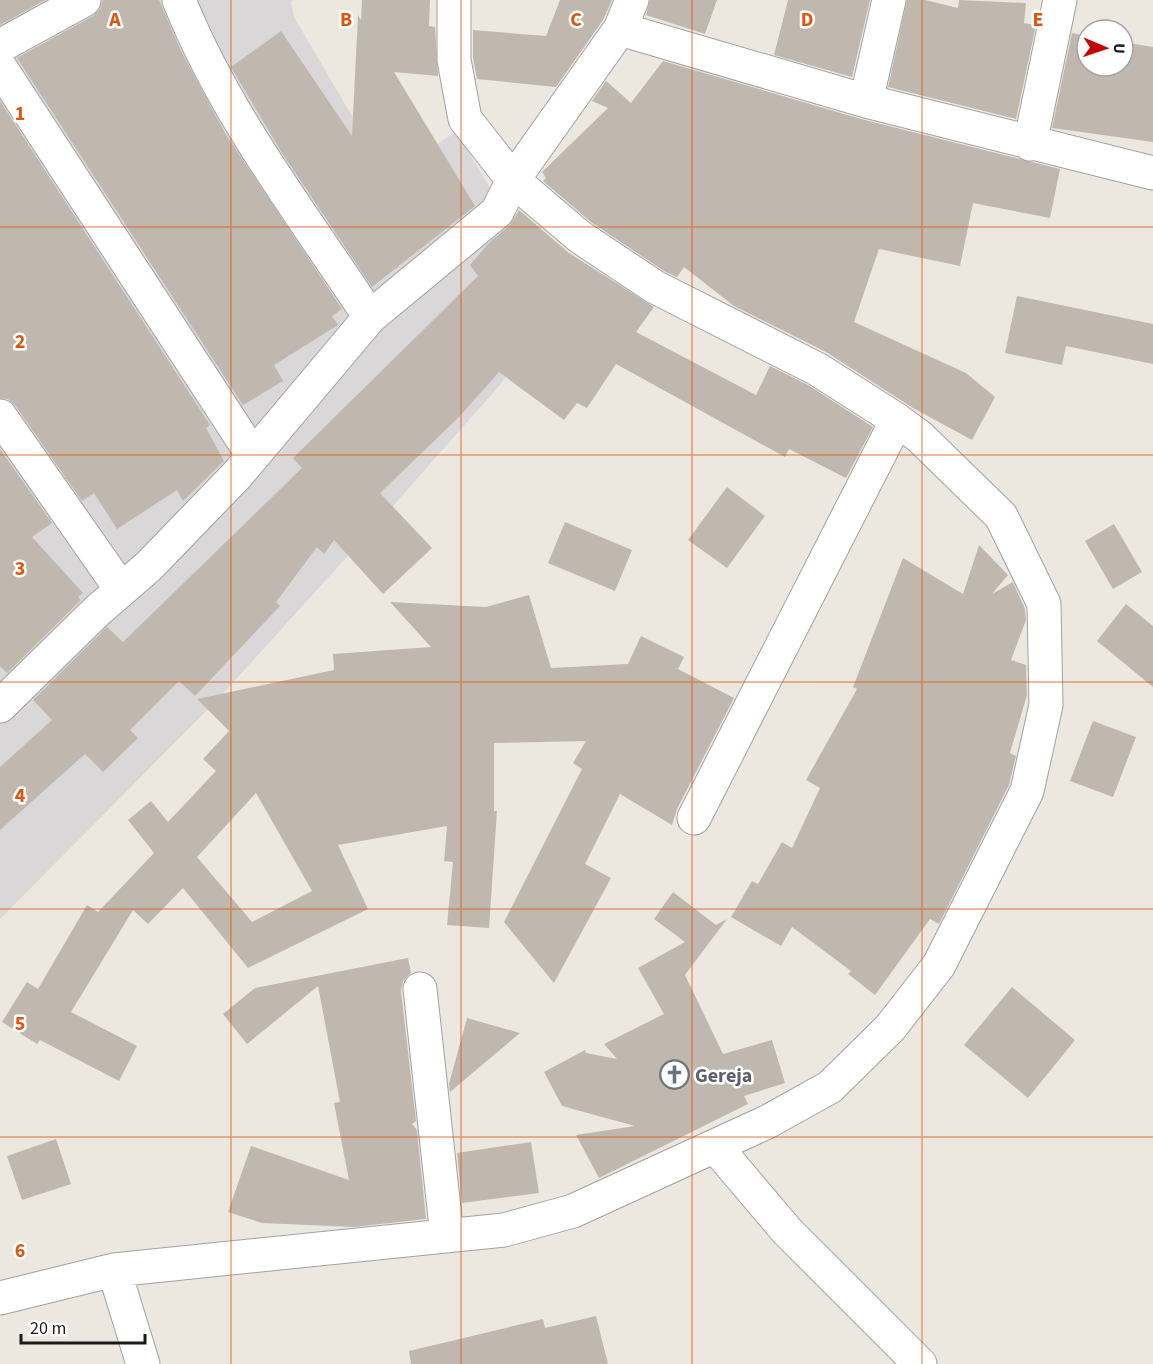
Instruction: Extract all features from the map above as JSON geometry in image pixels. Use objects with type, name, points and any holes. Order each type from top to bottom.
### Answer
[{"type":"street","points":[[0,46],[84,0]]},
{"type":"street","points":[[179,0],[196,43],[228,103],[370,317]]},
{"type":"street","points":[[0,1298],[114,1270],[504,1230],[573,1211],[767,1122],[830,1087],[890,1028],[939,964],[1027,792],[1046,705],[1044,604],[1001,516],[920,437],[897,420],[817,369],[655,287],[580,237],[513,180],[465,119],[454,60],[454,0]]},
{"type":"street","points":[[866,101],[889,0]]},
{"type":"street","points":[[1030,144],[1060,0]]},
{"type":"street","points":[[0,706],[121,589],[150,566],[237,475],[252,454],[279,428],[370,317],[497,212],[513,180],[626,14],[866,101],[1030,144],[1153,173]]},
{"type":"street","points":[[0,67],[252,454]]},
{"type":"street","points":[[0,416],[121,589]]},
{"type":"street","points":[[694,818],[897,420]]},
{"type":"street","points":[[420,988],[447,1236]]},
{"type":"street","points":[[715,1146],[787,1231],[920,1364]]},
{"type":"street","points":[[114,1270],[143,1364]]},
{"type":"shaded area","points":[[0,0],[293,0],[291,2],[294,17],[387,176],[456,132],[500,204],[579,274],[499,386],[384,516],[218,699],[0,919]]},
{"type":"building","points":[[0,0],[45,0],[0,25]]},
{"type":"building","points":[[103,0],[159,0],[181,51],[225,133],[342,309],[332,316],[338,325],[274,365],[283,381],[243,405],[17,58],[93,16],[100,9]]},
{"type":"building","points":[[362,0],[430,0],[429,26],[435,27],[438,76],[394,72],[475,206],[372,287],[282,153],[231,67],[281,31],[352,136],[358,15],[361,20]]},
{"type":"building","points":[[560,0],[612,0],[603,20],[556,87],[477,79],[473,58],[473,30],[546,36]]},
{"type":"building","points":[[650,0],[717,0],[705,34],[646,15]]},
{"type":"building","points":[[788,0],[870,0],[852,77],[774,55]]},
{"type":"building","points":[[907,0],[925,0],[958,8],[959,0],[1026,3],[1024,23],[1036,25],[1016,119],[888,87]]},
{"type":"building","points":[[1072,33],[1075,34],[1075,78],[1135,78],[1135,44],[1153,47],[1153,142],[1052,128]]},
{"type":"building","points":[[663,61],[861,119],[1060,169],[1050,218],[973,203],[960,266],[879,249],[854,322],[966,373],[995,397],[972,440],[913,408],[826,352],[734,306],[684,267],[677,277],[664,271],[591,222],[543,181],[546,178],[542,172],[608,108],[592,101],[606,81],[631,103]]},
{"type":"building","points":[[0,101],[210,425],[206,428],[224,461],[183,501],[177,490],[117,529],[94,493],[82,501],[15,405],[8,399],[0,398]]},
{"type":"building","points":[[519,210],[569,253],[654,307],[636,332],[756,395],[770,366],[808,385],[873,427],[846,478],[789,449],[785,457],[616,364],[587,408],[577,403],[564,420],[499,372],[459,417],[380,493],[432,548],[383,594],[334,540],[324,554],[317,547],[276,602],[280,606],[195,696],[179,681],[130,730],[138,738],[103,772],[85,754],[0,830],[0,767],[52,720],[33,700],[107,627],[123,642],[302,468],[293,458],[478,276],[470,265],[489,243],[509,226]]},
{"type":"building","points":[[1017,296],[1153,324],[1153,364],[1066,346],[1062,365],[1005,353]]},
{"type":"building","points":[[0,449],[52,523],[32,537],[83,593],[78,597],[81,600],[7,673],[0,666]]},
{"type":"building","points":[[727,487],[765,516],[727,568],[688,540]]},
{"type":"building","points":[[565,522],[632,550],[615,591],[548,563]]},
{"type":"building","points":[[1114,524],[1142,572],[1113,589],[1085,541]]},
{"type":"building","points":[[979,545],[1008,575],[992,594],[1013,582],[1025,609],[1026,620],[1011,660],[1026,665],[1027,695],[1010,753],[1016,756],[1009,785],[939,924],[930,919],[875,995],[848,974],[851,971],[792,927],[781,946],[731,917],[752,881],[758,884],[782,842],[792,848],[820,788],[806,780],[857,689],[853,687],[903,558],[963,594]]},
{"type":"building","points":[[529,595],[551,668],[628,664],[641,636],[684,657],[678,669],[734,698],[677,809],[672,825],[620,794],[585,864],[611,878],[554,983],[504,922],[582,769],[573,763],[586,741],[494,743],[494,811],[497,811],[489,928],[447,925],[453,862],[444,861],[447,826],[338,845],[368,909],[248,968],[183,888],[148,924],[133,910],[71,1012],[137,1046],[119,1081],[40,1040],[37,1044],[2,1022],[27,982],[38,989],[87,905],[98,912],[154,853],[128,820],[151,801],[168,822],[216,771],[203,759],[229,731],[197,699],[334,670],[333,654],[431,647],[390,602],[486,607]],"holes":[[[256,793],[312,891],[252,922],[197,857]]]},
{"type":"building","points":[[1126,604],[1153,626],[1153,687],[1097,641]]},
{"type":"building","points":[[1093,721],[1136,737],[1113,797],[1070,781]]},
{"type":"building","points":[[673,892],[716,925],[727,919],[685,975],[723,1054],[772,1040],[785,1083],[744,1096],[748,1104],[599,1178],[576,1135],[635,1126],[562,1106],[544,1072],[585,1050],[586,1053],[617,1059],[604,1044],[664,1014],[638,968],[685,942],[654,919]]},
{"type":"building","points":[[408,958],[411,973],[403,981],[401,991],[416,1121],[412,1124],[417,1130],[426,1219],[354,1227],[262,1223],[228,1212],[251,1146],[349,1180],[334,1103],[340,1102],[318,986],[247,1044],[223,1014],[255,988]]},
{"type":"building","points":[[1012,987],[1075,1040],[1028,1098],[964,1045]]},
{"type":"building","points":[[467,1018],[520,1033],[450,1092],[449,1084]]},
{"type":"building","points":[[56,1139],[71,1184],[22,1200],[7,1156]]},
{"type":"building","points":[[531,1142],[539,1193],[462,1203],[457,1153]]},
{"type":"building","points":[[596,1316],[608,1364],[411,1364],[409,1351],[543,1319],[545,1328]]},
{"type":"place","name":"Gereja","points":[[674,1075]]}]
